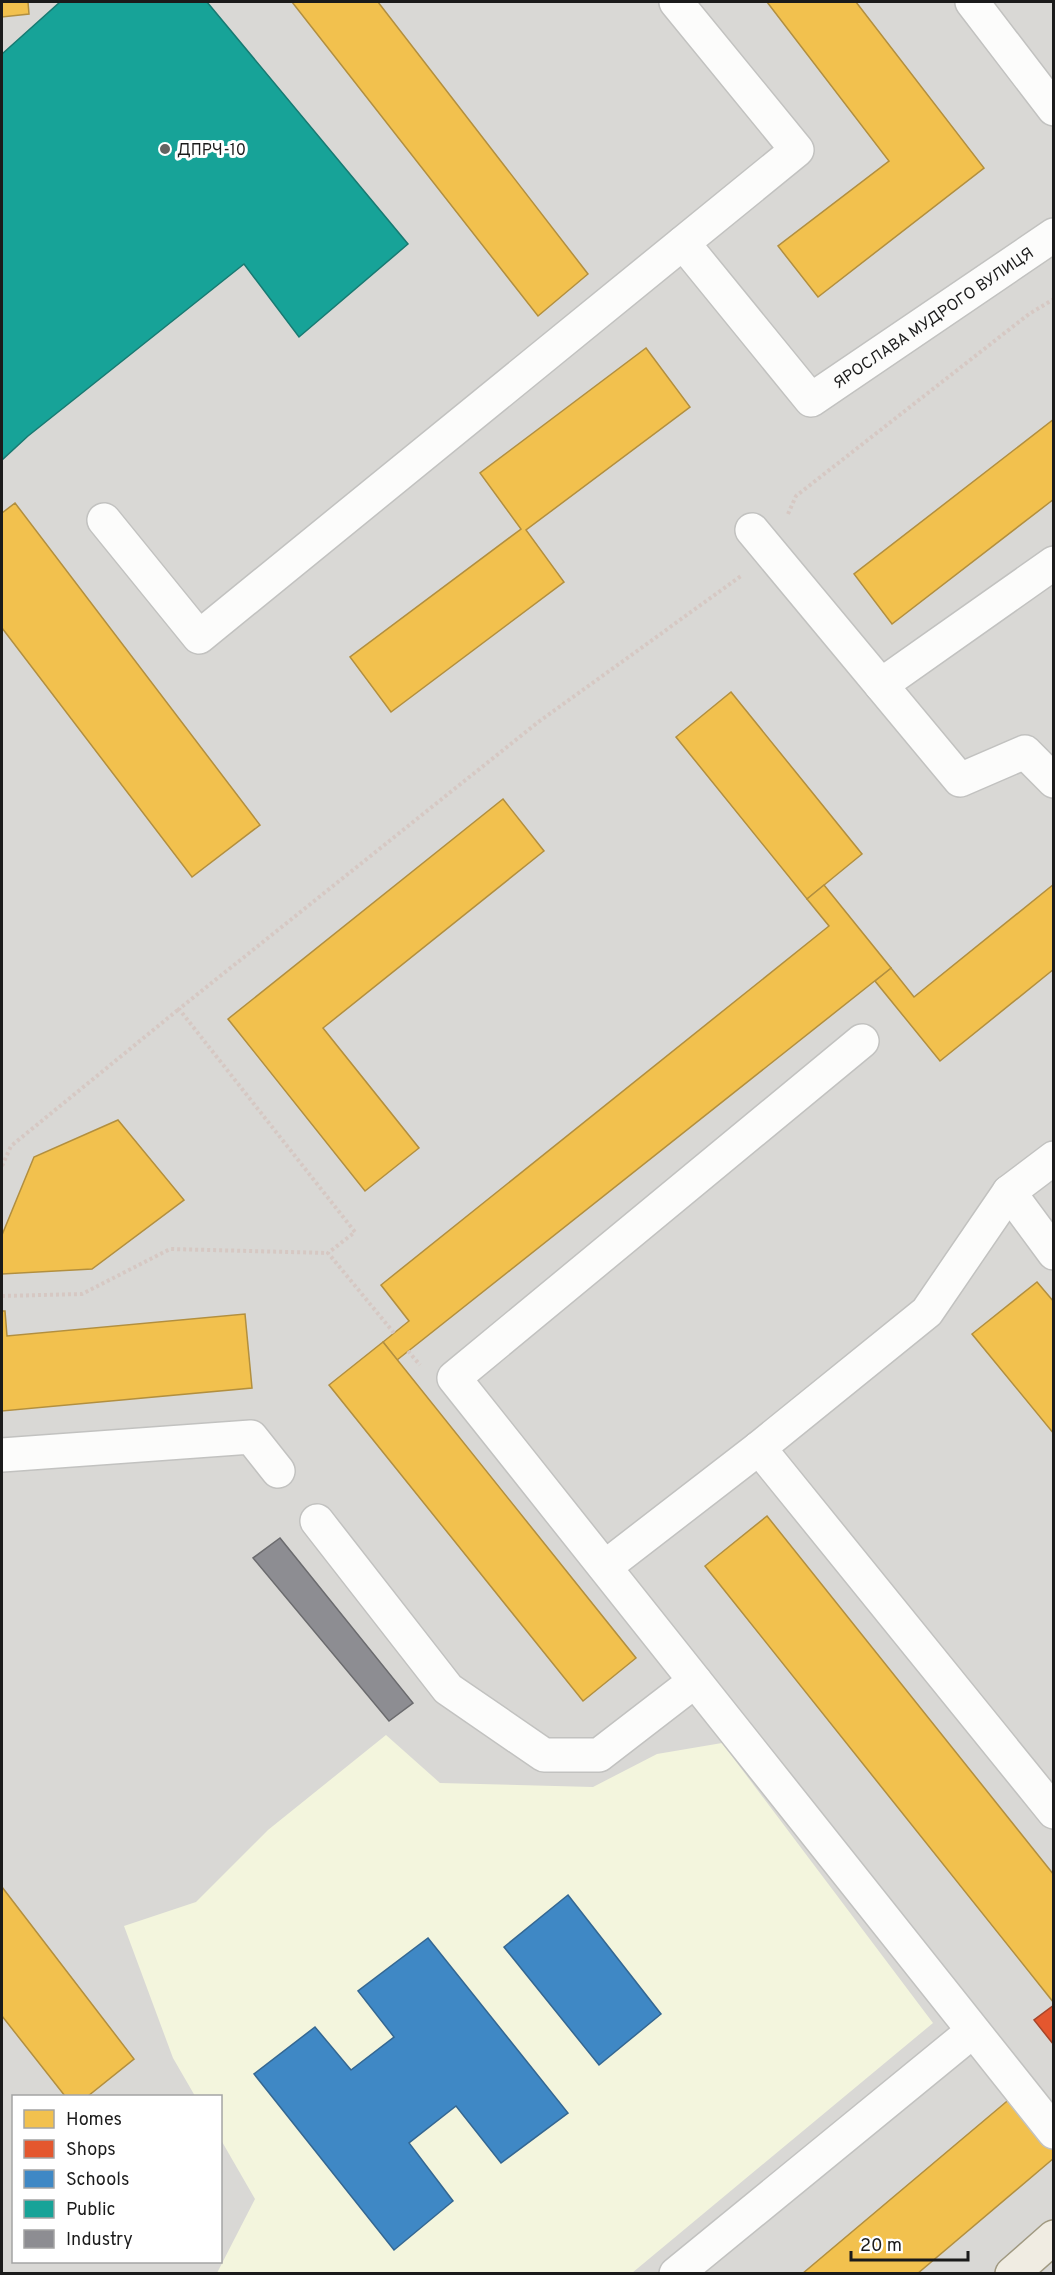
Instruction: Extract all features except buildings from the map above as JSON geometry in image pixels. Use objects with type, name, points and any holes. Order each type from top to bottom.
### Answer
[{"type":"main road","points":[[1012,2274],[1053,2237]]},
{"type":"street","points":[[104,520],[199,638],[797,150],[676,2]]},
{"type":"street","points":[[972,2],[1053,109]]},
{"type":"street","name":"ЯРОСЛАВА МУДРОГО ВУЛИЦЯ","points":[[683,243],[811,400],[1053,234]]},
{"type":"street","points":[[762,541],[960,780],[1025,752],[1053,781]]},
{"type":"street","points":[[881,685],[1053,563]]},
{"type":"street","points":[[862,1041],[454,1378],[1053,2132]]},
{"type":"street","points":[[605,1568],[759,1448],[927,1312],[1009,1192],[1053,1158]]},
{"type":"street","points":[[1009,1192],[1053,1253]]},
{"type":"street","points":[[2,1455],[251,1437],[278,1471]]},
{"type":"street","points":[[759,1448],[1053,1812]]},
{"type":"street","points":[[317,1521],[448,1689],[544,1755],[599,1755],[695,1681]]},
{"type":"street","points":[[676,2274],[973,2031]]},
{"type":"path","points":[[796,496],[1029,314],[1053,299]]},
{"type":"path","points":[[2,1166],[11,1146],[537,723],[747,571],[762,541]]},
{"type":"path","points":[[2,1296],[82,1294],[170,1249],[328,1253],[354,1232],[179,1009]]},
{"type":"path","points":[[328,1253],[394,1333]]},
{"type":"shaded area","points":[[2,2],[1053,2],[1053,2273],[2,2274]]},
{"type":"shaded area","points":[[386,1735],[440,1783],[593,1787],[657,1754],[722,1743],[933,2023],[632,2273],[217,2273],[255,2199],[222,2142],[222,2095],[194,2095],[173,2058],[124,1926],[196,1902],[268,1830]]},
{"type":"place","name":"ДПРЧ-10","points":[[165,149]]}]
